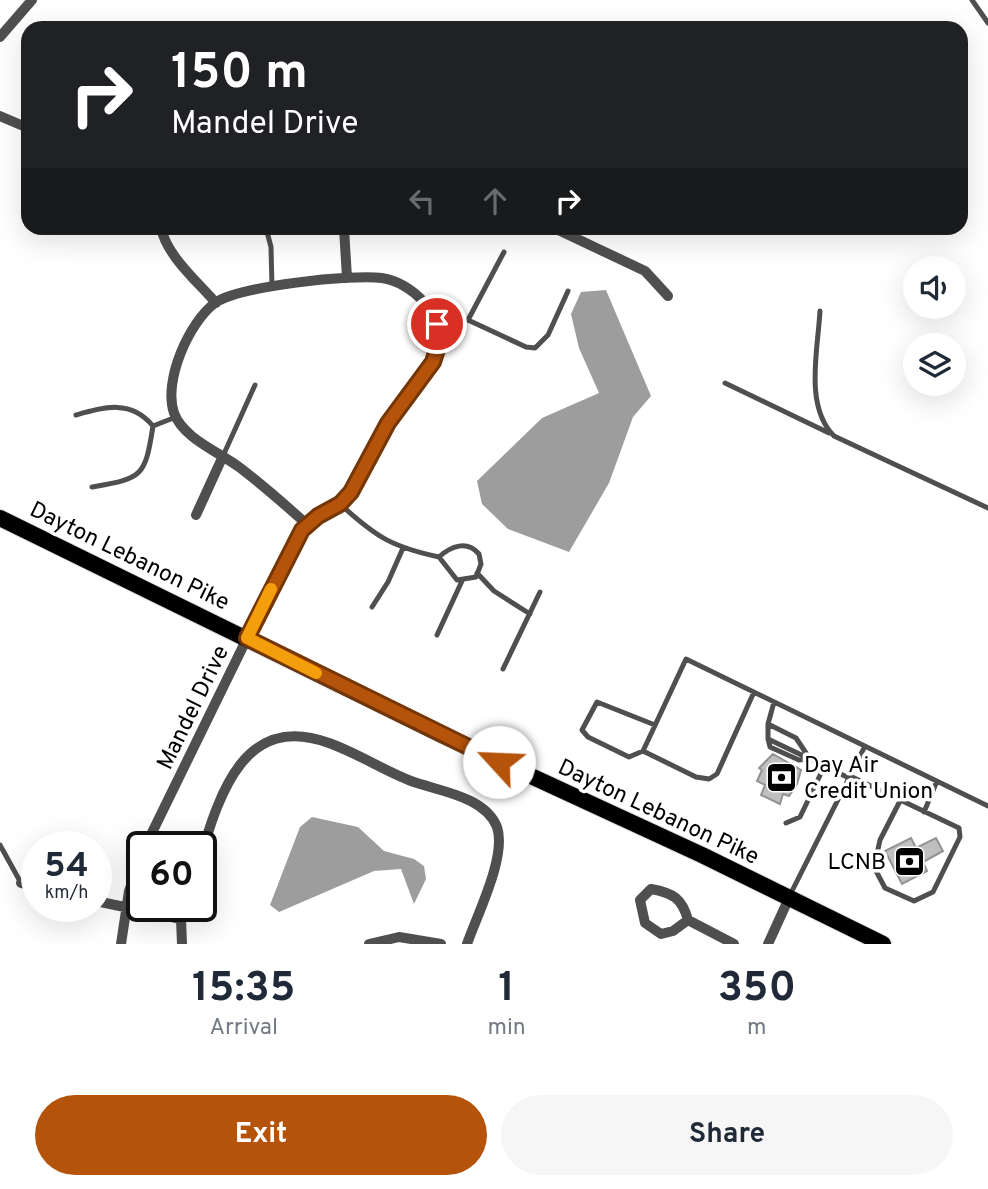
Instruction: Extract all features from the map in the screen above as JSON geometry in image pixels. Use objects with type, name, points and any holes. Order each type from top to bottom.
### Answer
[{"type":"main road","name":"Dayton Lebanon Pike","points":[[0,518],[442,735],[883,944]]},
{"type":"street","points":[[0,37],[33,0]]},
{"type":"street","points":[[0,116],[21,125]]},
{"type":"street","points":[[162,235],[177,258],[216,303]]},
{"type":"street","points":[[344,235],[347,278]]},
{"type":"street","points":[[569,235],[645,271],[668,296]]},
{"type":"street","points":[[308,525],[223,457],[197,440],[176,417],[171,391],[175,368],[197,323],[216,303],[272,287],[347,278],[383,278],[407,287],[431,311],[437,324]]},
{"type":"street","name":"Mandel Drive","points":[[153,831],[294,542],[308,525],[340,504],[352,490],[388,423],[433,362],[439,343],[437,324]]},
{"type":"street","points":[[196,515],[223,457]]},
{"type":"street","points":[[210,831],[226,786],[244,757],[267,743],[300,737],[328,743],[405,778],[470,801],[491,816],[500,847],[467,944]]},
{"type":"street","points":[[688,920],[673,931],[661,934],[645,923],[640,900],[651,889],[671,892],[684,905],[688,920],[734,944]]},
{"type":"street","points":[[768,944],[789,898]]},
{"type":"street","points":[[112,904],[125,907]]},
{"type":"street","points":[[121,944],[126,904]]},
{"type":"street","points":[[181,922],[182,944]]},
{"type":"street","points":[[369,944],[399,937],[441,944]]},
{"type":"lane","points":[[972,0],[988,23]]},
{"type":"lane","points":[[268,235],[271,247],[272,287]]},
{"type":"lane","points":[[468,320],[505,252]]},
{"type":"lane","points":[[437,324],[468,320],[526,347],[535,348],[548,335],[568,291]]},
{"type":"lane","points":[[820,311],[818,405],[822,421],[832,435]]},
{"type":"lane","points":[[725,383],[988,508]]},
{"type":"lane","points":[[223,457],[255,385]]},
{"type":"lane","points":[[76,415],[109,405],[136,413],[153,426]]},
{"type":"lane","points":[[153,426],[176,417]]},
{"type":"lane","points":[[92,487],[132,480],[141,470],[149,451],[153,426]]},
{"type":"lane","points":[[340,504],[373,535],[403,548],[439,557],[450,573],[462,581]]},
{"type":"lane","points":[[437,635],[462,581],[477,573],[482,559],[469,546],[457,546],[439,557]]},
{"type":"lane","points":[[372,607],[388,582],[403,548]]},
{"type":"lane","points":[[477,573],[494,591],[530,614]]},
{"type":"lane","points":[[503,669],[540,592]]},
{"type":"lane","points":[[655,725],[597,702],[582,730],[588,737],[629,757],[643,751],[686,659],[988,806]]},
{"type":"lane","points":[[643,751],[696,777],[709,779],[717,774],[754,692]]},
{"type":"lane","points":[[774,702],[768,724],[768,738],[824,767],[849,777],[959,828],[960,837],[933,892],[914,901],[885,888],[874,867],[880,840],[900,801]]},
{"type":"lane","points":[[768,724],[796,738],[810,758]]},
{"type":"lane","points":[[789,898],[864,746]]},
{"type":"lane","points":[[786,823],[800,817],[824,767]]},
{"type":"lane","points":[[924,812],[937,781]]},
{"type":"lane","points":[[0,845],[21,883]]},
{"type":"shaded area","points":[[606,290],[651,396],[633,417],[609,483],[569,552],[508,529],[482,504],[477,481],[542,418],[599,393],[579,348],[571,314],[581,292]]},
{"type":"shaded area","points":[[312,817],[358,827],[384,851],[414,859],[424,866],[426,879],[414,904],[401,869],[374,871],[279,912],[270,905],[300,827]]},
{"type":"building","points":[[773,754],[801,770],[797,784],[789,796],[783,794],[780,804],[761,795],[765,785],[757,781],[762,770],[759,768]]},
{"type":"building","points":[[911,838],[916,848],[936,838],[943,851],[923,862],[927,871],[902,884],[885,851]]},
{"type":"slow traffic","points":[[271,589],[247,638],[316,673]]},
{"type":"place","name":"Day Air Credit Union","points":[[781,777]]},
{"type":"place","name":"LCNB","points":[[909,861]]},
{"type":"route","points":[[437,324],[439,343],[433,362],[388,423],[351,492],[340,504],[318,516],[302,530],[247,638],[499,762]]}]
